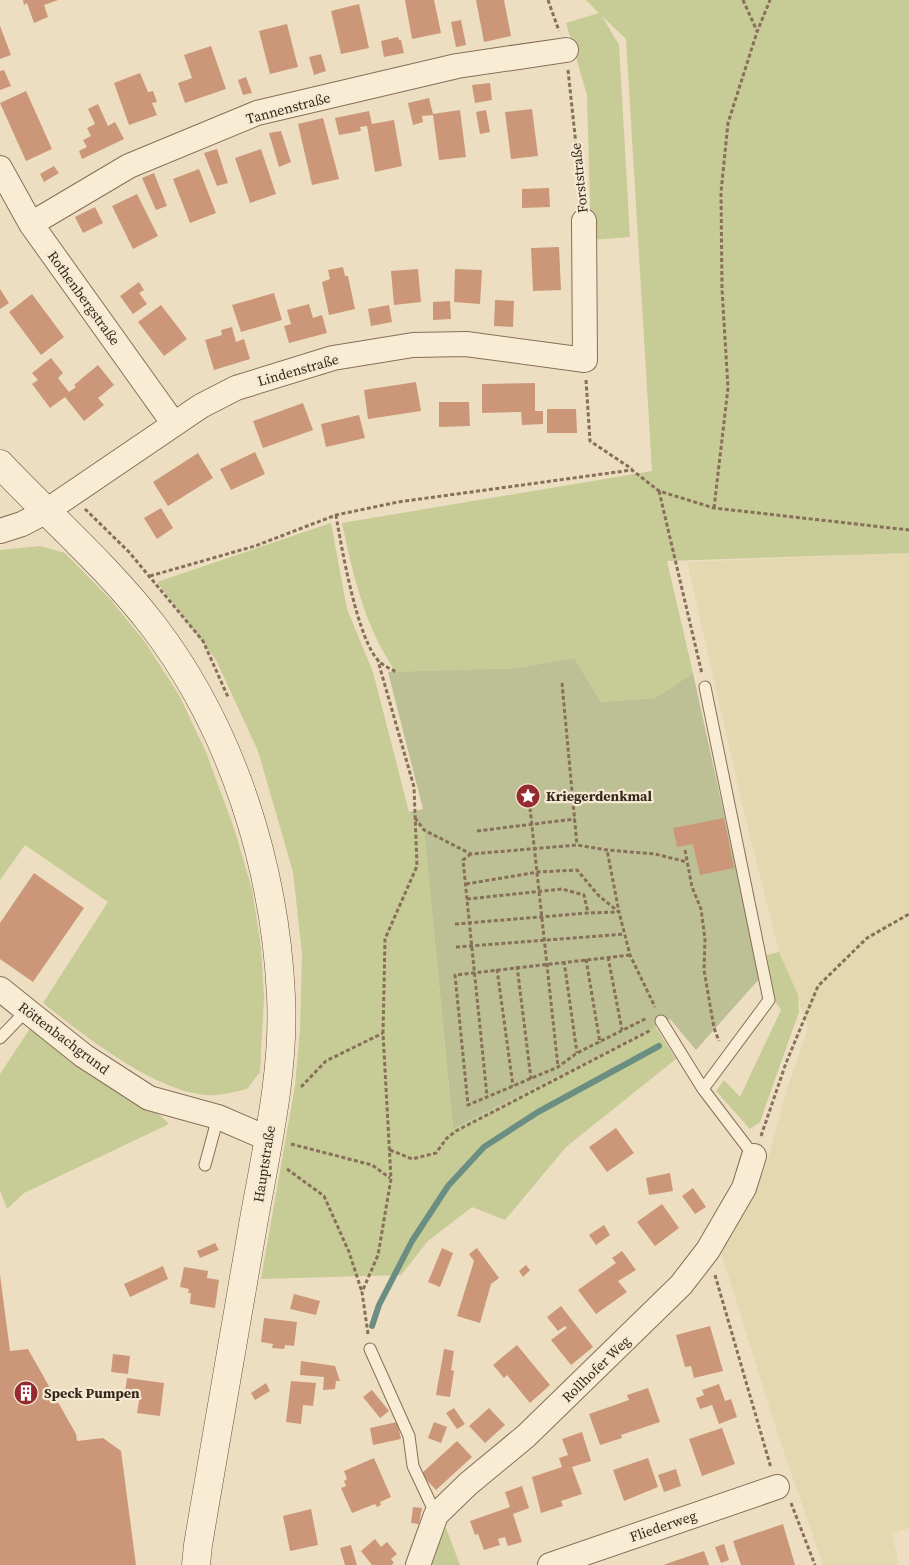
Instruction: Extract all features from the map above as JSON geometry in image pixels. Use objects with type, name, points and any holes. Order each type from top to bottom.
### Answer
[{"type":"main road","name":"Hauptstraße","points":[[0,464],[117,584],[155,628],[205,708],[249,815],[262,865],[278,956],[282,997],[281,1038],[269,1139],[196,1565]]},
{"type":"street","name":"Tannenstraße","points":[[30,224],[129,166],[257,113],[457,66],[566,50]]},
{"type":"street","name":"Rothenbergstraße","points":[[0,168],[30,224],[174,424]]},
{"type":"street","name":"Forststraße","points":[[584,222],[585,360]]},
{"type":"street","name":"Lindenstraße","points":[[0,531],[22,524],[46,512],[174,424],[236,388],[333,358],[413,345],[466,344],[585,360]]},
{"type":"street","name":"Röttenbachgrund","points":[[0,989],[84,1056],[149,1098],[218,1117],[269,1139]]},
{"type":"street","name":"Rollhofer Weg","points":[[418,1565],[436,1515],[468,1484],[526,1436],[681,1285],[708,1250],[744,1188],[754,1156]]},
{"type":"street","name":"Fliederweg","points":[[550,1565],[777,1487]]},
{"type":"lane","points":[[703,1089],[769,1000],[705,687]]},
{"type":"lane","points":[[0,1038],[27,1010]]},
{"type":"lane","points":[[661,1020],[703,1089],[754,1156]]},
{"type":"lane","points":[[205,1166],[218,1117]]},
{"type":"lane","points":[[370,1349],[409,1436],[413,1466],[436,1515]]},
{"type":"path","name":"Forststraße","points":[[548,0],[566,50],[584,222]]},
{"type":"path","points":[[743,0],[757,32]]},
{"type":"path","points":[[714,508],[728,388],[722,289],[721,192],[728,123],[757,32],[770,0]]},
{"type":"path","points":[[585,360],[590,441],[659,491],[714,508],[909,530]]},
{"type":"path","points":[[68,497],[84,508],[129,552],[149,576],[254,546],[336,514],[398,502],[632,470]]},
{"type":"path","points":[[659,491],[705,687]]},
{"type":"path","points":[[336,514],[346,572],[364,634],[378,661],[414,787],[417,866],[385,939],[382,1033],[391,1179],[378,1255],[362,1292]]},
{"type":"path","points":[[378,661],[396,672]]},
{"type":"path","points":[[562,683],[577,845]]},
{"type":"path","points":[[530,808],[544,918],[546,964],[558,1067]]},
{"type":"path","points":[[415,817],[424,830],[471,854]]},
{"type":"path","points":[[477,831],[575,819]]},
{"type":"path","points":[[487,1096],[472,972],[472,946],[463,860],[471,854],[577,845],[607,850],[655,854],[687,862]]},
{"type":"path","points":[[607,850],[619,912],[630,955],[661,1020]]},
{"type":"path","points":[[685,850],[692,887],[701,909],[705,939],[704,970],[714,1028],[726,1058]]},
{"type":"path","points":[[466,884],[538,872],[577,870],[599,896],[619,912]]},
{"type":"path","points":[[467,899],[562,889],[584,895],[588,913]]},
{"type":"path","points":[[455,924],[619,912]]},
{"type":"path","points":[[754,1156],[786,1063],[818,986],[867,938],[909,914]]},
{"type":"path","points":[[456,947],[624,934]]},
{"type":"path","points":[[630,955],[517,966],[454,975],[468,1104],[558,1067],[622,1030],[661,1020]]},
{"type":"path","points":[[608,957],[622,1030]]},
{"type":"path","points":[[586,960],[600,1043]]},
{"type":"path","points":[[564,961],[578,1054]]},
{"type":"path","points":[[517,966],[531,1079]]},
{"type":"path","points":[[497,969],[513,1086]]},
{"type":"path","points":[[390,1149],[412,1159],[436,1153],[447,1138],[456,1132],[661,1020]]},
{"type":"path","points":[[299,1090],[326,1062],[382,1033]]},
{"type":"path","points":[[269,1139],[308,1147],[372,1165],[391,1179]]},
{"type":"path","points":[[284,1167],[324,1196],[349,1252],[362,1292],[370,1349]]},
{"type":"path","points":[[708,1250],[777,1487],[793,1504],[815,1565]]},
{"type":"shaded area","points":[[909,553],[909,1528],[892,1534],[899,1565],[823,1565],[778,1435],[721,1252],[766,1166],[787,1089],[808,1028],[796,992],[779,952],[748,829],[687,562]]},
{"type":"green space","points":[[586,0],[909,0],[909,553],[667,561],[693,673],[655,698],[601,702],[574,658],[517,668],[396,672],[385,655],[368,619],[356,581],[342,523],[652,471],[626,39],[602,16],[619,45],[630,237],[591,240],[587,95],[566,23],[599,13]]},
{"type":"green space","points":[[331,523],[347,609],[373,672],[409,812],[424,830],[453,1129],[655,1026],[676,1059],[566,1147],[505,1220],[472,1207],[428,1241],[401,1275],[261,1279],[295,1086],[300,1029],[302,954],[293,872],[258,751],[216,660],[157,582]]},
{"type":"green space","points":[[40,546],[65,553],[110,599],[145,642],[179,695],[206,752],[234,828],[252,889],[261,947],[264,998],[260,1072],[247,1089],[217,1095],[196,1094],[173,1087],[149,1076],[101,1047],[43,1003],[108,902],[25,845],[0,880],[0,550]]},
{"type":"green space","points":[[574,658],[601,702],[655,698],[693,673],[760,978],[696,1050],[670,1019],[453,1129],[424,830],[409,812],[423,809],[388,672],[517,668]]},
{"type":"green space","points":[[779,952],[798,995],[799,1012],[760,1122],[750,1129],[716,1091],[724,1080],[740,1097],[781,1010],[773,998],[767,955]]},
{"type":"green space","points":[[31,1027],[87,1074],[152,1108],[169,1124],[24,1193],[7,1209],[0,1190],[0,1074]]},
{"type":"green space","points":[[446,1528],[460,1565],[429,1565],[429,1559]]},
{"type":"building","points":[[23,0],[58,0],[44,5],[48,17],[34,23],[27,3],[24,5]]},
{"type":"building","points":[[405,0],[434,0],[441,33],[412,39]]},
{"type":"building","points":[[476,0],[504,0],[511,36],[484,42]]},
{"type":"building","points":[[359,4],[369,48],[341,54],[331,11]]},
{"type":"building","points":[[461,20],[466,45],[456,47],[451,22]]},
{"type":"building","points":[[287,24],[298,67],[270,74],[259,31]]},
{"type":"building","points":[[0,26],[11,55],[0,59]]},
{"type":"building","points":[[398,37],[401,40],[404,53],[384,57],[381,41]]},
{"type":"building","points":[[211,46],[226,89],[185,103],[178,83],[192,78],[184,55]]},
{"type":"building","points":[[321,54],[326,71],[314,75],[309,57]]},
{"type":"building","points":[[4,70],[11,86],[0,90],[0,71]]},
{"type":"building","points":[[140,73],[148,92],[153,91],[157,102],[152,103],[157,115],[129,125],[114,83]]},
{"type":"building","points":[[246,77],[252,93],[243,95],[238,80]]},
{"type":"building","points":[[490,83],[492,100],[475,103],[472,85]]},
{"type":"building","points":[[26,91],[52,149],[26,161],[0,103]]},
{"type":"building","points":[[429,98],[433,114],[460,110],[466,157],[439,160],[433,115],[422,116],[423,122],[413,125],[408,103]]},
{"type":"building","points":[[98,104],[108,126],[115,122],[124,139],[82,159],[79,151],[87,147],[83,140],[91,136],[87,128],[95,124],[88,109]]},
{"type":"building","points":[[532,109],[538,156],[511,159],[505,112]]},
{"type":"building","points":[[486,110],[490,132],[480,134],[476,112]]},
{"type":"building","points":[[369,111],[372,124],[394,120],[402,166],[375,172],[367,126],[360,127],[361,131],[339,135],[335,118]]},
{"type":"building","points":[[323,118],[339,179],[312,185],[298,124]]},
{"type":"building","points":[[281,131],[291,162],[279,167],[269,133]]},
{"type":"building","points":[[217,149],[228,183],[217,186],[204,153]]},
{"type":"building","points":[[261,149],[276,194],[250,203],[235,158]]},
{"type":"building","points":[[54,166],[59,173],[44,182],[40,174]]},
{"type":"building","points":[[199,169],[216,213],[190,223],[173,179]]},
{"type":"building","points":[[154,173],[167,206],[156,210],[142,178]]},
{"type":"building","points":[[549,188],[550,207],[522,208],[522,189]]},
{"type":"building","points":[[137,194],[158,236],[133,249],[112,206]]},
{"type":"building","points":[[95,207],[103,223],[83,233],[75,217]]},
{"type":"building","points":[[559,247],[561,290],[533,291],[531,248]]},
{"type":"building","points":[[343,267],[345,276],[348,276],[355,309],[329,315],[322,282],[330,279],[328,270]]},
{"type":"building","points":[[418,269],[421,302],[394,305],[391,271]]},
{"type":"building","points":[[455,269],[482,270],[480,304],[454,302]]},
{"type":"building","points":[[139,282],[144,290],[139,293],[147,304],[133,314],[120,296]]},
{"type":"building","points":[[0,289],[9,303],[0,309]]},
{"type":"building","points":[[274,293],[282,320],[241,332],[232,305]]},
{"type":"building","points":[[32,294],[64,337],[41,355],[9,312]]},
{"type":"building","points":[[495,300],[514,301],[513,327],[494,326]]},
{"type":"building","points":[[450,301],[451,319],[433,320],[433,302]]},
{"type":"building","points":[[309,304],[313,318],[322,315],[327,333],[289,343],[284,326],[291,324],[287,310]]},
{"type":"building","points":[[161,305],[187,339],[164,356],[138,322]]},
{"type":"building","points":[[389,305],[392,322],[371,326],[368,309]]},
{"type":"building","points":[[232,327],[236,342],[244,339],[250,359],[214,370],[205,340],[222,335],[221,330]]},
{"type":"building","points":[[51,358],[63,373],[58,378],[69,392],[76,387],[74,385],[98,365],[114,385],[98,398],[104,405],[84,421],[65,397],[50,408],[32,384],[38,380],[32,373]]},
{"type":"building","points":[[416,382],[421,411],[368,419],[364,390]]},
{"type":"building","points":[[535,383],[535,411],[543,411],[543,424],[522,425],[521,412],[482,413],[482,384]]},
{"type":"building","points":[[439,402],[469,402],[470,426],[439,427]]},
{"type":"building","points":[[303,403],[313,430],[263,448],[253,421]]},
{"type":"building","points":[[547,409],[576,409],[577,433],[547,433]]},
{"type":"building","points":[[359,415],[365,438],[326,447],[321,424]]},
{"type":"building","points":[[255,452],[265,474],[231,490],[220,469]]},
{"type":"building","points":[[198,453],[213,478],[168,506],[153,482]]},
{"type":"building","points":[[161,508],[173,528],[157,539],[144,518]]},
{"type":"building","points":[[724,818],[734,868],[700,875],[693,844],[677,847],[673,828]]},
{"type":"building","points":[[34,873],[84,908],[33,982],[0,959],[0,923]]},
{"type":"building","points":[[616,1128],[634,1153],[607,1172],[589,1147]]},
{"type":"building","points":[[670,1173],[673,1191],[649,1195],[646,1178]]},
{"type":"building","points":[[693,1188],[706,1207],[695,1214],[682,1196]]},
{"type":"building","points":[[662,1204],[679,1228],[655,1246],[637,1222]]},
{"type":"building","points":[[604,1225],[610,1235],[596,1245],[589,1235]]},
{"type":"building","points":[[215,1243],[219,1250],[200,1258],[197,1251]]},
{"type":"building","points":[[442,1248],[453,1253],[440,1287],[428,1282]]},
{"type":"building","points":[[477,1248],[499,1278],[491,1284],[480,1323],[457,1316],[474,1261],[469,1254]]},
{"type":"building","points":[[622,1251],[636,1270],[618,1281],[627,1292],[596,1314],[578,1290],[616,1263],[612,1258]]},
{"type":"building","points":[[526,1265],[530,1270],[523,1277],[519,1271]]},
{"type":"building","points":[[163,1266],[168,1279],[130,1297],[124,1284]]},
{"type":"building","points":[[184,1267],[208,1271],[207,1278],[219,1280],[215,1308],[190,1304],[191,1293],[188,1293],[189,1289],[180,1287]]},
{"type":"building","name":"Speck Pumpen","points":[[0,1275],[10,1351],[28,1349],[76,1434],[77,1441],[103,1438],[121,1451],[136,1565],[0,1565]]},
{"type":"building","points":[[294,1294],[320,1301],[316,1315],[290,1309]]},
{"type":"building","points":[[561,1306],[593,1347],[571,1365],[551,1340],[567,1328],[565,1326],[558,1331],[547,1317]]},
{"type":"building","points":[[264,1318],[297,1322],[294,1346],[285,1345],[284,1349],[272,1348],[273,1344],[261,1342]]},
{"type":"building","points":[[710,1326],[723,1371],[694,1378],[691,1366],[685,1367],[676,1335]]},
{"type":"building","points":[[517,1345],[550,1385],[530,1403],[507,1375],[504,1378],[493,1365]]},
{"type":"building","points":[[444,1349],[454,1351],[451,1370],[454,1371],[450,1397],[436,1395]]},
{"type":"building","points":[[113,1354],[130,1356],[128,1374],[111,1372]]},
{"type":"building","points":[[301,1361],[335,1366],[340,1381],[336,1381],[335,1389],[323,1390],[324,1377],[300,1375]]},
{"type":"building","points":[[127,1378],[164,1383],[160,1416],[137,1413],[140,1394],[125,1392]]},
{"type":"building","points":[[291,1381],[316,1383],[313,1406],[303,1405],[301,1424],[286,1422]]},
{"type":"building","points":[[266,1383],[270,1391],[255,1400],[251,1393]]},
{"type":"building","points":[[719,1384],[725,1401],[731,1399],[737,1417],[719,1424],[712,1405],[700,1409],[696,1398],[704,1395],[702,1390]]},
{"type":"building","points":[[648,1388],[660,1422],[621,1435],[622,1438],[600,1445],[589,1414],[629,1400],[627,1395]]},
{"type":"building","points":[[372,1390],[389,1411],[380,1418],[363,1397]]},
{"type":"building","points":[[454,1408],[465,1424],[457,1429],[446,1413]]},
{"type":"building","points":[[489,1408],[505,1425],[485,1443],[469,1426]]},
{"type":"building","points":[[397,1422],[401,1439],[373,1445],[370,1428]]},
{"type":"building","points":[[434,1422],[447,1427],[441,1443],[428,1438]]},
{"type":"building","points":[[722,1428],[735,1464],[702,1476],[689,1439]]},
{"type":"building","points":[[582,1432],[591,1461],[572,1467],[582,1494],[561,1501],[563,1506],[541,1513],[532,1477],[562,1467],[559,1458],[568,1455],[562,1439]]},
{"type":"building","points":[[457,1441],[472,1457],[436,1490],[421,1474]]},
{"type":"building","points":[[374,1458],[391,1497],[380,1502],[381,1505],[377,1507],[375,1504],[352,1513],[341,1488],[346,1486],[344,1481],[347,1479],[344,1471]]},
{"type":"building","points":[[648,1458],[658,1487],[624,1501],[613,1470]]},
{"type":"building","points":[[676,1469],[681,1486],[664,1492],[658,1475]]},
{"type":"building","points":[[522,1486],[529,1508],[513,1514],[522,1542],[508,1546],[505,1537],[498,1539],[500,1545],[484,1550],[478,1534],[475,1535],[470,1521],[510,1507],[505,1492]]},
{"type":"building","points":[[413,1507],[422,1508],[419,1524],[411,1523]]},
{"type":"building","points":[[311,1509],[318,1545],[290,1551],[283,1516]]},
{"type":"building","points":[[783,1524],[795,1565],[741,1565],[733,1541]]},
{"type":"building","points":[[375,1539],[381,1547],[387,1542],[397,1554],[391,1559],[394,1563],[391,1565],[372,1565],[361,1551]]},
{"type":"building","points":[[724,1544],[729,1560],[721,1563],[715,1547]]},
{"type":"building","points":[[351,1545],[357,1565],[345,1565],[340,1548]]},
{"type":"building","points":[[704,1551],[709,1565],[663,1565]]},
{"type":"waterway","points":[[372,1326],[379,1305],[412,1241],[448,1186],[484,1147],[538,1112],[659,1046]]},
{"type":"place","name":"Kriegerdenkmal","points":[[528,796]]},
{"type":"place","name":"Speck Pumpen","points":[[26,1393]]}]
